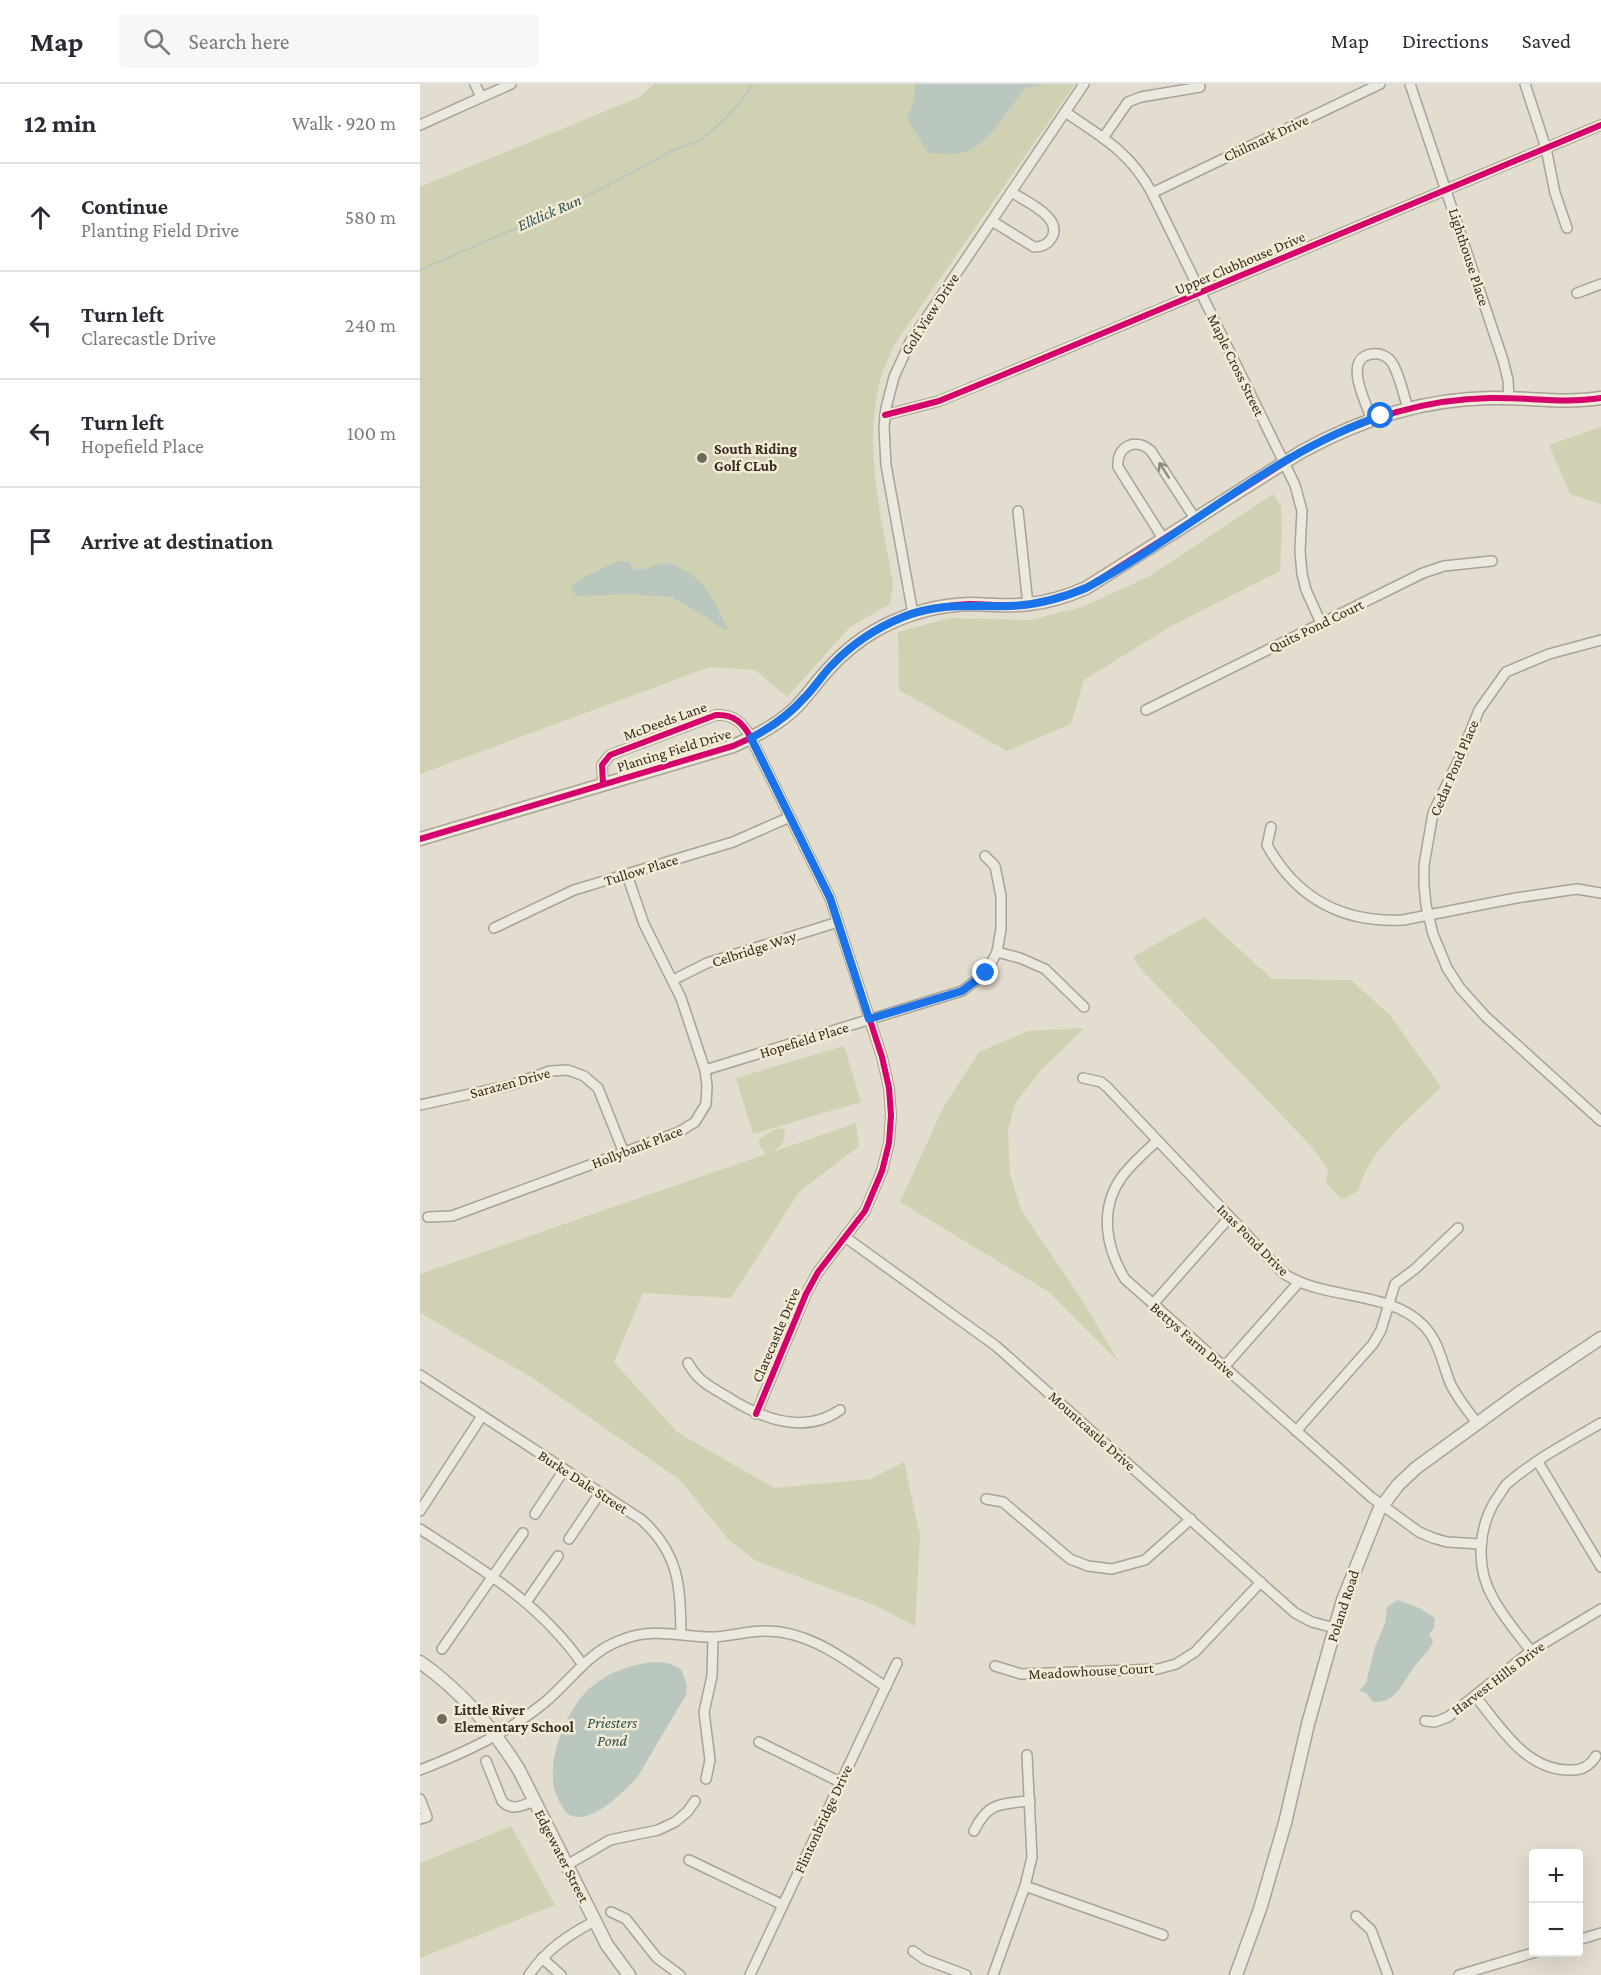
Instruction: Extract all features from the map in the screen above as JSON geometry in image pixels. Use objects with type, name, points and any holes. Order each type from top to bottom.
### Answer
[{"type":"street","points":[[475,84],[481,97]]},
{"type":"street","points":[[420,125],[511,84]]},
{"type":"street","name":"Golf View Drive","points":[[913,614],[884,449],[885,415],[894,376],[910,342],[1084,84]]},
{"type":"street","name":"Chilmark Drive","points":[[1152,193],[1380,84]]},
{"type":"street","name":"Lighthouse Place","points":[[1410,84],[1503,360],[1508,380],[1509,398]]},
{"type":"street","points":[[1525,84],[1546,147],[1567,228]]},
{"type":"street","points":[[1103,138],[1128,102],[1141,97],[1200,87]]},
{"type":"street","name":"Maple Cross Street","points":[[1065,112],[1124,153],[1134,164],[1152,193],[1295,485],[1302,511],[1300,551],[1302,574],[1306,590],[1321,623]]},
{"type":"street","name":"Upper Clubhouse Drive","points":[[885,415],[939,401],[1601,125]]},
{"type":"street","points":[[992,220],[1034,248],[1044,245],[1052,237],[1054,227],[1049,217],[1011,192]]},
{"type":"street","points":[[1577,292],[1601,284]]},
{"type":"street","points":[[1372,420],[1356,372],[1360,362],[1369,354],[1380,354],[1390,359],[1408,409]]},
{"type":"street","name":"Planting Field Drive","points":[[420,839],[733,746],[778,722],[793,710],[847,650],[882,627],[913,614],[955,605],[1028,604],[1054,600],[1086,588],[1324,439],[1372,420],[1408,409],[1461,400],[1509,398],[1564,401],[1601,398]]},
{"type":"street","points":[[1164,540],[1118,467],[1119,456],[1126,447],[1131,444],[1142,444],[1151,450],[1196,519]]},
{"type":"street","points":[[1018,511],[1028,604]]},
{"type":"street","name":"Quits Pond Court","points":[[1146,710],[1428,571],[1444,566],[1492,561]]},
{"type":"street","name":"Cedar Pond Place","points":[[1601,640],[1549,654],[1506,672],[1479,710],[1433,813],[1424,865],[1428,915],[1439,950],[1448,968],[1472,1003],[1601,1121]]},
{"type":"street","name":"McDeeds Lane","points":[[603,784],[602,765],[610,754],[711,716],[724,714],[732,716],[744,726],[751,738]]},
{"type":"street","name":"Clarecastle Drive","points":[[751,738],[830,898],[882,1057],[889,1088],[891,1115],[889,1143],[882,1171],[865,1211],[818,1272],[806,1294],[756,1414]]},
{"type":"street","name":"Tullow Place","points":[[494,928],[574,890],[733,842],[790,817]]},
{"type":"street","points":[[1270,827],[1267,845],[1294,883],[1322,904],[1336,911],[1370,920],[1403,920],[1516,898],[1577,890],[1601,893]]},
{"type":"street","name":"Hopefield Place","points":[[705,1070],[962,991],[986,973],[997,952],[1001,896],[995,866],[986,856]]},
{"type":"street","name":"Hollybank Place","points":[[428,1217],[452,1216],[680,1131],[695,1122],[706,1104],[708,1096],[705,1070],[686,1012],[673,980],[644,924],[627,875]]},
{"type":"street","name":"Celbridge Way","points":[[673,980],[707,963],[838,922]]},
{"type":"street","points":[[997,952],[1020,958],[1045,969],[1084,1007]]},
{"type":"street","name":"Sarazen Drive","points":[[420,1105],[511,1085],[550,1071],[568,1070],[584,1076],[598,1088],[624,1153]]},
{"type":"street","name":"Inas Pond Drive","points":[[1083,1078],[1101,1082],[1107,1087],[1276,1268],[1299,1282],[1407,1312],[1424,1326],[1440,1352],[1454,1390],[1477,1423]]},
{"type":"street","name":"Bettys Farm Drive","points":[[1157,1141],[1129,1169],[1116,1186],[1109,1207],[1107,1221],[1110,1248],[1125,1279],[1382,1505],[1419,1532],[1433,1538],[1447,1542],[1481,1544]]},
{"type":"street","points":[[1153,1304],[1229,1218]]},
{"type":"street","points":[[1296,1431],[1373,1344],[1381,1330],[1395,1284],[1415,1269],[1458,1228]]},
{"type":"street","name":"Mountcastle Drive","points":[[846,1237],[996,1346],[1295,1613],[1312,1622],[1335,1628]]},
{"type":"street","points":[[1224,1367],[1299,1282]]},
{"type":"street","name":"Poland Road","points":[[1236,1975],[1260,1909],[1285,1823],[1308,1724],[1335,1628],[1366,1540],[1382,1505],[1416,1468],[1601,1338]]},
{"type":"street","points":[[688,1363],[699,1379],[756,1414],[782,1421],[822,1421],[840,1410]]},
{"type":"street","name":"Burke Dale Street","points":[[420,1376],[642,1520],[669,1553],[678,1578],[681,1634]]},
{"type":"street","points":[[420,1511],[482,1416]]},
{"type":"street","points":[[1531,1651],[1492,1598],[1482,1565],[1481,1544],[1487,1518],[1506,1484],[1601,1423]]},
{"type":"street","points":[[1538,1462],[1601,1566]]},
{"type":"street","points":[[535,1514],[564,1470]]},
{"type":"street","points":[[569,1539],[600,1493]]},
{"type":"street","points":[[986,1499],[1003,1502],[1070,1558],[1088,1566],[1112,1569],[1145,1560],[1191,1519]]},
{"type":"street","points":[[420,1528],[527,1601],[559,1633],[583,1665]]},
{"type":"street","points":[[442,1649],[523,1533]]},
{"type":"street","points":[[527,1601],[558,1556]]},
{"type":"street","name":"Meadowhouse Court","points":[[995,1666],[1021,1674],[1158,1669],[1176,1664],[1195,1652],[1261,1582]]},
{"type":"street","name":"Harvest Hills Drive","points":[[1425,1720],[1435,1722],[1448,1717],[1531,1651],[1601,1609]]},
{"type":"street","points":[[420,1770],[496,1736],[544,1704],[583,1665],[601,1651],[622,1640],[652,1633],[713,1638],[765,1631],[794,1635],[822,1646],[886,1687]]},
{"type":"street","points":[[706,1779],[710,1760],[704,1712],[712,1676],[713,1638]]},
{"type":"street","name":"Edgewater Street","points":[[420,1662],[452,1687],[496,1736],[519,1770],[607,1945],[629,1975]]},
{"type":"street","name":"Flintonbridge Drive","points":[[750,1975],[897,1663]]},
{"type":"street","points":[[1475,1696],[1523,1753],[1540,1764],[1559,1770],[1575,1770],[1586,1767],[1596,1756]]},
{"type":"street","points":[[759,1742],[840,1782]]},
{"type":"street","points":[[993,1975],[1025,1886],[1032,1857],[1027,1755]]},
{"type":"street","points":[[486,1761],[502,1801],[506,1805],[517,1807],[535,1801]]},
{"type":"street","points":[[420,1799],[427,1817],[420,1819]]},
{"type":"street","points":[[567,1865],[610,1840],[658,1830],[675,1822],[695,1801]]},
{"type":"street","points":[[974,1831],[986,1811],[1005,1803],[1030,1802]]},
{"type":"street","points":[[689,1860],[783,1905]]},
{"type":"street","points":[[1025,1886],[1163,1935]]},
{"type":"street","points":[[611,1912],[626,1919],[657,1958],[680,1975]]},
{"type":"street","points":[[1356,1916],[1371,1930],[1388,1975]]},
{"type":"street","points":[[529,1975],[542,1958],[559,1942],[595,1921]]},
{"type":"street","points":[[1583,1938],[1601,1933]]},
{"type":"street","points":[[913,1951],[924,1959],[966,1975]]},
{"type":"street","points":[[1459,1975],[1529,1955]]},
{"type":"street","points":[[542,1958],[561,1975]]},
{"type":"green space","points":[[654,84],[1075,84],[894,345],[882,374],[873,434],[879,509],[893,583],[890,604],[850,627],[787,697],[755,670],[710,667],[420,774],[420,187],[640,97]]},
{"type":"green space","points":[[1601,427],[1601,504],[1570,494],[1549,445]]},
{"type":"green space","points":[[1273,494],[1281,506],[1280,571],[1173,625],[1084,680],[1071,724],[1007,751],[899,690],[898,632],[950,618],[1030,620],[1082,607],[1148,577]]},
{"type":"green space","points":[[1204,917],[1272,979],[1351,980],[1390,1015],[1441,1087],[1381,1147],[1364,1175],[1358,1191],[1342,1200],[1326,1183],[1328,1170],[1312,1147],[1140,968],[1133,957]]},
{"type":"green space","points":[[1084,1028],[1042,1069],[1015,1103],[1008,1132],[1010,1173],[1021,1210],[1080,1297],[1120,1363],[1049,1292],[900,1202],[943,1108],[979,1052],[1028,1031]]},
{"type":"green space","points":[[844,1046],[861,1102],[753,1134],[736,1078]]},
{"type":"green space","points":[[856,1123],[859,1146],[799,1192],[731,1298],[643,1293],[614,1362],[677,1432],[774,1488],[870,1479],[904,1462],[920,1535],[915,1626],[874,1605],[756,1561],[728,1539],[680,1480],[531,1377],[420,1313],[420,1274],[766,1154],[759,1140],[773,1130],[783,1128],[785,1136],[783,1142],[773,1152]]},
{"type":"green space","points":[[511,1826],[555,1905],[420,1958],[420,1863]]},
{"type":"water","points":[[915,84],[1043,84],[1024,89],[996,127],[979,144],[961,153],[949,154],[928,153],[907,119],[913,103]]},
{"type":"water","points":[[618,561],[629,562],[634,570],[669,563],[689,573],[710,595],[729,630],[721,628],[671,597],[629,594],[576,596],[571,586]]},
{"type":"water","points":[[1398,1600],[1419,1608],[1435,1618],[1434,1628],[1429,1635],[1433,1640],[1429,1650],[1399,1689],[1389,1699],[1373,1702],[1366,1693],[1359,1691],[1366,1683],[1375,1647],[1385,1623],[1387,1607]]},
{"type":"water","name":"Priesters Pond","points":[[653,1662],[668,1663],[681,1669],[687,1685],[686,1695],[638,1776],[625,1790],[607,1805],[588,1816],[578,1817],[568,1814],[554,1788],[553,1773],[554,1757],[564,1725],[581,1698],[604,1678],[628,1667]]},
{"type":"waterway","name":"Elklick Run","points":[[420,270],[578,200],[669,152],[703,138],[730,113],[753,84]]},
{"type":"cycle path","points":[[885,415],[939,401],[1601,125]]},
{"type":"cycle path","points":[[420,839],[741,743],[785,717],[840,657],[882,627],[936,608],[970,604],[1029,604],[1079,591],[1301,452],[1369,421],[1416,407],[1465,399],[1587,400],[1601,398]]},
{"type":"cycle path","points":[[603,784],[602,765],[610,755],[716,715],[728,716],[741,724],[751,738],[830,898],[882,1057],[889,1088],[891,1115],[889,1143],[882,1171],[865,1211],[818,1272],[806,1294],[756,1414]]},
{"type":"place","name":"South Riding Golf CLub","points":[[702,458]]},
{"type":"place","name":"Little River Elementary School","points":[[442,1719]]},
{"type":"route","points":[[986,973],[962,991],[869,1019],[830,898],[751,738],[762,733],[793,710],[847,650],[882,627],[903,617],[938,608],[972,604],[1012,606],[1037,603],[1054,600],[1086,588],[1301,452],[1324,439],[1381,416]]}]
